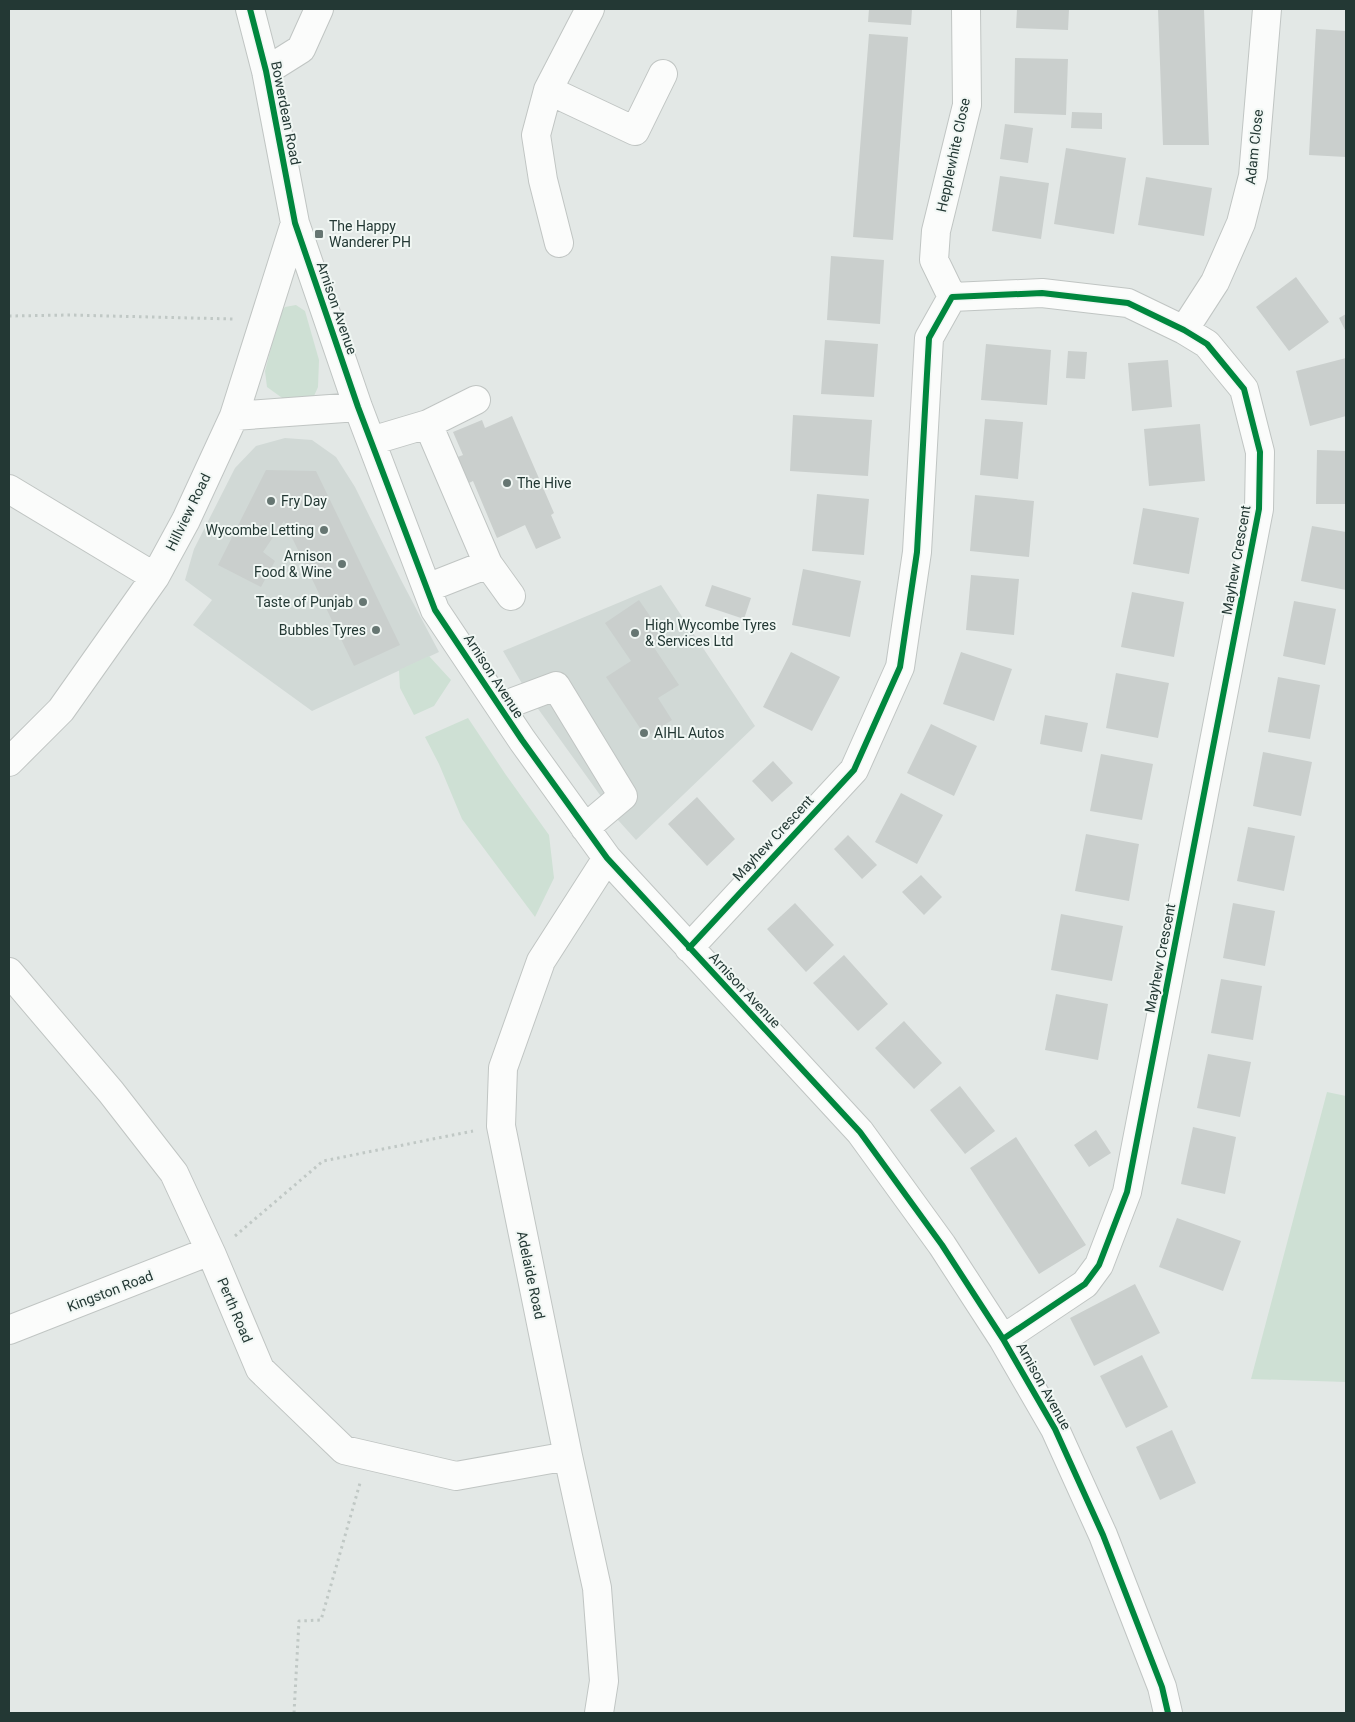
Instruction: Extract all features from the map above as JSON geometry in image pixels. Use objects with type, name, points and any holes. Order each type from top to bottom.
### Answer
[{"type":"street","name":"Bowerdean Road","points":[[250,9],[266,71],[295,223]]},
{"type":"street","points":[[266,71],[301,49],[319,9]]},
{"type":"street","points":[[559,243],[543,180],[536,135],[548,90],[590,9]]},
{"type":"street","name":"Hepplewhite Close","points":[[952,298],[934,260],[936,231],[966,105],[966,9]]},
{"type":"street","name":"Adam Close","points":[[1184,330],[1215,282],[1242,223],[1253,176],[1267,9]]},
{"type":"street","points":[[548,90],[635,131],[663,74]]},
{"type":"street","name":"Hillview Road","points":[[9,762],[61,710],[155,577],[186,520],[234,416],[295,223]]},
{"type":"street","name":"Arnison Avenue","points":[[295,223],[358,407],[436,610],[500,707],[607,858],[860,1132],[942,1245],[1002,1339],[1055,1429],[1103,1535],[1162,1687],[1168,1713]]},
{"type":"street","name":"Mayhew Crescent","points":[[689,948],[854,770],[900,667],[916,552],[929,338],[952,298],[1042,292],[1128,303],[1184,330],[1207,344],[1244,388],[1260,452],[1259,509],[1127,1192],[1099,1265],[1085,1284],[1002,1339]]},
{"type":"street","points":[[371,441],[428,424],[476,400]]},
{"type":"street","points":[[234,416],[358,407]]},
{"type":"street","points":[[428,424],[488,564],[511,596]]},
{"type":"street","points":[[9,489],[155,577]]},
{"type":"street","points":[[427,588],[488,564]]},
{"type":"street","points":[[500,707],[556,686],[623,796],[585,828]]},
{"type":"street","name":"Adelaide Road","points":[[599,1713],[604,1681],[597,1588],[568,1456],[501,1126],[503,1068],[541,961],[607,858]]},
{"type":"street","name":"Perth Road","points":[[9,972],[111,1092],[174,1173],[211,1253],[260,1369],[344,1450],[456,1476],[568,1456]]},
{"type":"street","name":"Kingston Road","points":[[9,1330],[211,1253]]},
{"type":"path","points":[[9,316],[69,315],[264,319]]},
{"type":"path","points":[[211,1253],[323,1161],[501,1126]]},
{"type":"path","points":[[294,1713],[300,1621],[321,1620],[368,1456]]},
{"type":"shaded area","points":[[285,438],[312,440],[336,457],[355,487],[439,652],[312,711],[193,625],[212,600],[185,580],[194,549],[235,468],[256,446]]},
{"type":"shaded area","points":[[661,585],[755,726],[636,840],[618,820],[531,699],[503,651]]},
{"type":"green space","points":[[296,305],[305,311],[319,360],[318,387],[314,396],[285,400],[267,387],[265,371],[280,313],[285,307]]},
{"type":"green space","points":[[429,656],[451,680],[434,706],[414,715],[400,688],[399,670]]},
{"type":"green space","points":[[468,718],[549,835],[554,878],[535,917],[462,819],[439,764],[425,737]]},
{"type":"green space","points":[[1327,1092],[1346,1096],[1346,1382],[1251,1379]]},
{"type":"building","points":[[869,9],[912,9],[911,25],[868,22]]},
{"type":"building","points":[[1017,9],[1069,9],[1068,30],[1016,28]]},
{"type":"building","points":[[1158,9],[1204,9],[1209,145],[1163,145]]},
{"type":"building","points":[[1316,29],[1346,31],[1346,157],[1309,155]]},
{"type":"building","points":[[869,34],[908,37],[893,240],[853,237]]},
{"type":"building","points":[[1015,58],[1068,59],[1066,115],[1014,113]]},
{"type":"building","points":[[1072,112],[1102,113],[1102,129],[1071,128]]},
{"type":"building","points":[[1005,124],[1033,128],[1028,163],[1000,159]]},
{"type":"building","points":[[1066,148],[1126,158],[1114,234],[1054,224]]},
{"type":"building","points":[[1000,176],[1049,183],[1041,239],[992,231]]},
{"type":"building","points":[[1146,177],[1212,188],[1204,236],[1138,225]]},
{"type":"building","points":[[831,256],[884,260],[880,324],[827,320]]},
{"type":"building","points":[[1296,277],[1329,322],[1289,351],[1256,307]]},
{"type":"building","points":[[1346,314],[1346,332],[1339,318]]},
{"type":"building","points":[[825,340],[878,344],[874,397],[821,394]]},
{"type":"building","points":[[986,344],[1051,350],[1047,405],[981,400]]},
{"type":"building","points":[[1068,351],[1087,352],[1085,379],[1066,378]]},
{"type":"building","points":[[1346,358],[1346,416],[1310,426],[1296,371]]},
{"type":"building","points":[[1168,360],[1172,407],[1132,411],[1128,363]]},
{"type":"building","points":[[793,415],[872,420],[868,476],[790,471]]},
{"type":"building","name":"The Hive","points":[[512,416],[554,513],[551,515],[561,538],[536,549],[525,525],[497,538],[473,481],[467,484],[455,458],[463,455],[453,432],[482,420],[485,428]]},
{"type":"building","points":[[985,419],[1023,422],[1018,479],[980,475]]},
{"type":"building","points":[[1200,424],[1205,481],[1149,486],[1144,429]]},
{"type":"building","points":[[1317,450],[1346,451],[1346,504],[1316,504]]},
{"type":"building","points":[[266,470],[316,471],[400,645],[354,666],[284,521],[263,552],[275,561],[261,587],[218,565]]},
{"type":"building","points":[[817,494],[869,499],[864,555],[812,551]]},
{"type":"building","points":[[975,495],[1034,501],[1029,557],[970,551]]},
{"type":"building","points":[[1143,508],[1199,518],[1189,574],[1133,564]]},
{"type":"building","points":[[1312,526],[1346,532],[1346,590],[1301,581]]},
{"type":"building","points":[[803,569],[861,581],[850,637],[792,625]]},
{"type":"building","points":[[971,575],[1019,579],[1014,635],[966,630]]},
{"type":"building","points":[[712,585],[751,598],[744,619],[705,606]]},
{"type":"building","points":[[1132,592],[1184,602],[1174,657],[1121,647]]},
{"type":"building","points":[[639,600],[665,638],[653,646],[679,685],[658,698],[672,720],[646,737],[606,677],[631,661],[605,623]]},
{"type":"building","points":[[1294,601],[1336,609],[1325,665],[1283,656]]},
{"type":"building","points":[[791,652],[840,677],[812,731],[763,707]]},
{"type":"building","points":[[961,652],[1012,669],[994,721],[943,704]]},
{"type":"building","points":[[1116,673],[1169,683],[1158,738],[1106,728]]},
{"type":"building","points":[[1278,677],[1320,685],[1310,739],[1268,732]]},
{"type":"building","points":[[1045,715],[1088,723],[1082,752],[1040,744]]},
{"type":"building","points":[[931,724],[977,746],[954,796],[907,773]]},
{"type":"building","points":[[1263,752],[1312,762],[1301,816],[1253,806]]},
{"type":"building","points":[[1101,754],[1153,764],[1142,820],[1090,811]]},
{"type":"building","points":[[773,761],[793,783],[772,802],[752,781]]},
{"type":"building","points":[[901,793],[943,815],[917,864],[875,842]]},
{"type":"building","points":[[697,797],[735,839],[707,866],[668,824]]},
{"type":"building","points":[[1248,827],[1295,836],[1284,891],[1237,881]]},
{"type":"building","points":[[1086,834],[1139,844],[1129,901],[1075,891]]},
{"type":"building","points":[[848,835],[877,865],[862,879],[834,849]]},
{"type":"building","points":[[921,875],[942,897],[924,915],[902,892]]},
{"type":"building","points":[[795,903],[834,945],[806,972],[767,929]]},
{"type":"building","points":[[1233,903],[1275,911],[1265,966],[1223,958]]},
{"type":"building","points":[[1061,914],[1123,926],[1112,981],[1051,970]]},
{"type":"building","points":[[844,955],[888,1004],[858,1031],[813,983]]},
{"type":"building","points":[[1221,979],[1262,986],[1253,1040],[1211,1033]]},
{"type":"building","points":[[1056,994],[1108,1004],[1098,1060],[1045,1050]]},
{"type":"building","points":[[904,1021],[942,1063],[914,1089],[875,1048]]},
{"type":"building","points":[[1208,1054],[1251,1062],[1240,1117],[1197,1108]]},
{"type":"building","points":[[960,1086],[995,1131],[965,1154],[930,1110]]},
{"type":"building","points":[[1193,1127],[1236,1137],[1225,1194],[1181,1184]]},
{"type":"building","points":[[1096,1130],[1111,1153],[1089,1167],[1074,1145]]},
{"type":"building","points":[[1016,1137],[1086,1245],[1039,1274],[970,1168]]},
{"type":"building","points":[[1177,1218],[1241,1241],[1223,1291],[1159,1267]]},
{"type":"building","points":[[1135,1284],[1160,1333],[1094,1366],[1070,1318]]},
{"type":"building","points":[[1142,1355],[1168,1407],[1126,1428],[1100,1376]]},
{"type":"building","points":[[1172,1430],[1196,1483],[1160,1500],[1136,1447]]},
{"type":"cycle path","points":[[250,9],[266,71],[295,223],[358,407],[435,610],[522,740],[607,858],[860,1132],[942,1245],[1003,1339],[1055,1429],[1103,1535],[1162,1687],[1168,1713]]},
{"type":"cycle path","points":[[689,948],[854,770],[900,667],[917,552],[929,338],[952,297],[1042,293],[1128,303],[1184,330],[1207,344],[1244,389],[1260,452],[1259,509],[1127,1192],[1099,1265],[1085,1284],[1003,1339]]},
{"type":"place","name":"The Happy Wanderer PH","points":[[319,234]]},
{"type":"place","name":"The Hive","points":[[507,483]]},
{"type":"place","name":"Fry Day","points":[[271,501]]},
{"type":"place","name":"Wycombe Letting","points":[[324,530]]},
{"type":"place","name":"Arnison Food & Wine","points":[[342,564]]},
{"type":"place","name":"Taste of Punjab","points":[[363,602]]},
{"type":"place","name":"Bubbles Tyres","points":[[376,630]]},
{"type":"place","name":"High Wycombe Tyres & Services Ltd","points":[[635,633]]},
{"type":"place","name":"AIHL Autos","points":[[644,733]]}]
